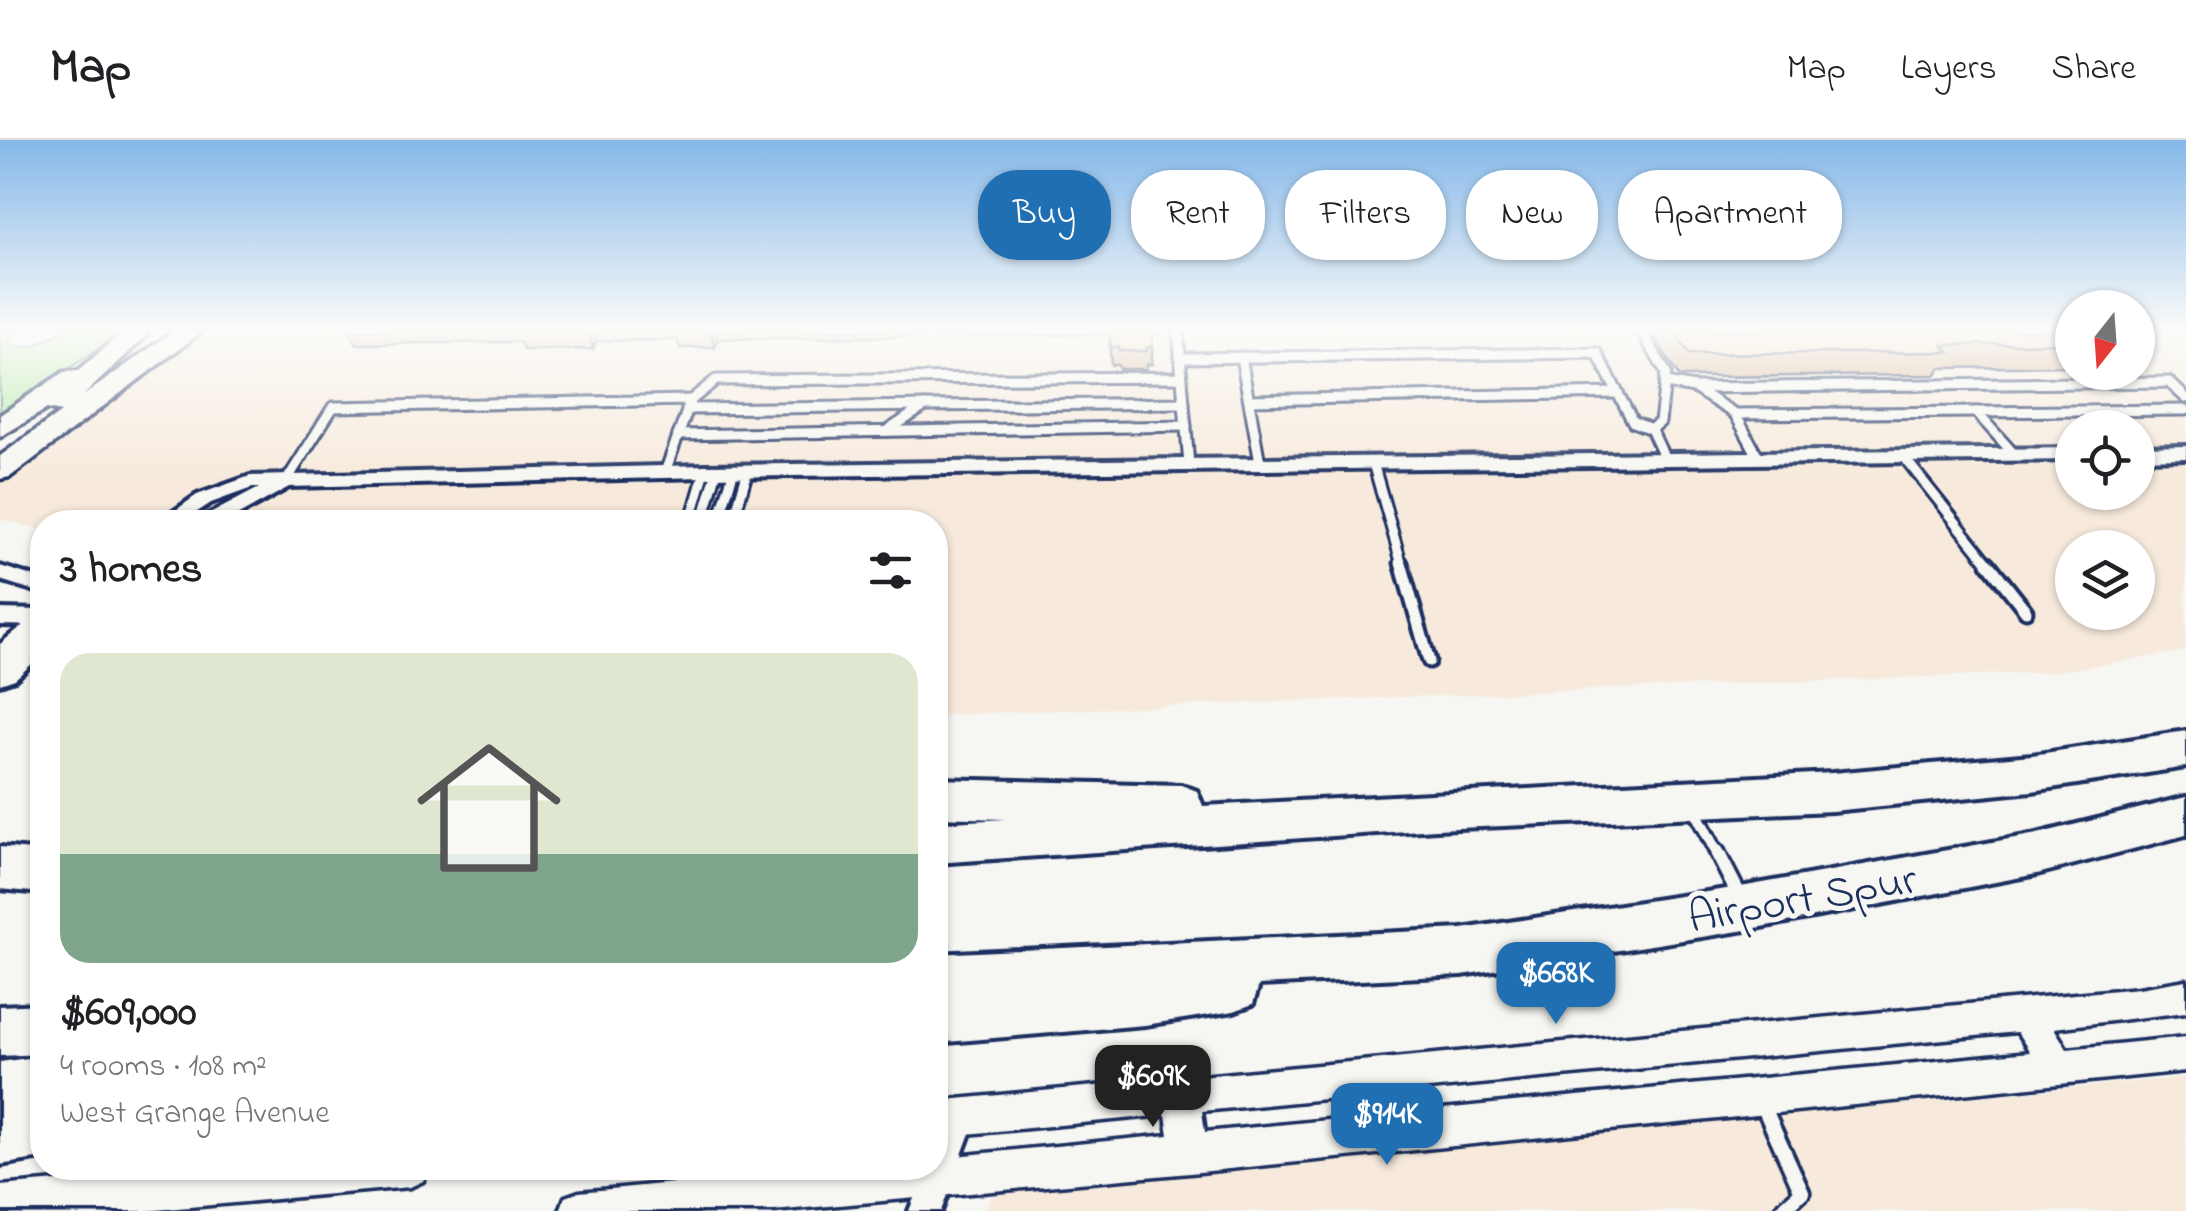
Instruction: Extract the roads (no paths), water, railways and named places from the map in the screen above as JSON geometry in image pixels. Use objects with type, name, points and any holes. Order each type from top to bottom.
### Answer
[{"type":"highway","points":[[0,668],[30,642]]},
{"type":"highway","name":"Airport Spur","points":[[948,843],[1436,810],[1688,799],[2032,774],[2186,749]]},
{"type":"highway","points":[[948,798],[1436,810]]},
{"type":"highway","name":"Airport Spur","points":[[948,977],[1462,952],[1746,908],[2038,854],[2186,816]]},
{"type":"highway","points":[[0,868],[30,871]]},
{"type":"highway","points":[[948,1017],[1145,1001],[1462,952]]},
{"type":"highway","points":[[0,1031],[30,1029]]},
{"type":"highway","points":[[0,1088],[30,1085]]},
{"type":"highway","points":[[0,1136],[30,1132]]},
{"type":"main road","points":[[0,428],[69,380]]},
{"type":"main road","points":[[0,449],[86,380]]},
{"type":"main road","points":[[0,470],[123,380]]},
{"type":"street","points":[[2155,453],[2186,452]]},
{"type":"street","points":[[189,510],[224,489],[250,482],[726,471],[2055,454]]},
{"type":"street","points":[[233,510],[284,483]]},
{"type":"street","points":[[0,617],[30,618]]},
{"type":"street","points":[[948,1118],[2026,1016],[2186,996]]},
{"type":"street","points":[[2026,1016],[2060,1068]]},
{"type":"street","points":[[579,1211],[932,1194],[1190,1154],[2186,1054]]},
{"type":"street","points":[[1182,1096],[1190,1154]]},
{"type":"street","points":[[0,1205],[277,1180]]},
{"type":"lane","points":[[665,472],[689,405],[719,380]]},
{"type":"lane","points":[[1182,380],[1189,465]]},
{"type":"lane","points":[[1245,380],[1260,463]]},
{"type":"lane","points":[[1611,380],[1633,422],[1651,429],[1666,459]]},
{"type":"lane","points":[[1651,429],[1660,422],[1665,380]]},
{"type":"lane","points":[[1666,383],[1694,388],[2170,382],[2186,398]]},
{"type":"lane","points":[[1953,386],[2014,454]]},
{"type":"lane","points":[[1694,388],[1735,414],[1760,458]]},
{"type":"lane","points":[[1249,400],[1618,393]]},
{"type":"lane","points":[[284,483],[333,407],[1184,403]]},
{"type":"lane","points":[[886,432],[925,406]]},
{"type":"lane","points":[[1735,414],[2186,410]]},
{"type":"lane","points":[[678,435],[1186,426]]},
{"type":"lane","points":[[1903,456],[2026,611]]},
{"type":"lane","points":[[1373,462],[1429,661]]},
{"type":"lane","points":[[698,510],[726,471]]},
{"type":"lane","points":[[708,510],[726,471]]},
{"type":"lane","points":[[720,510],[726,471]]},
{"type":"lane","points":[[726,471],[731,510]]},
{"type":"lane","points":[[1688,799],[1746,908]]},
{"type":"lane","points":[[1759,1098],[1802,1192],[1781,1211]]}]
